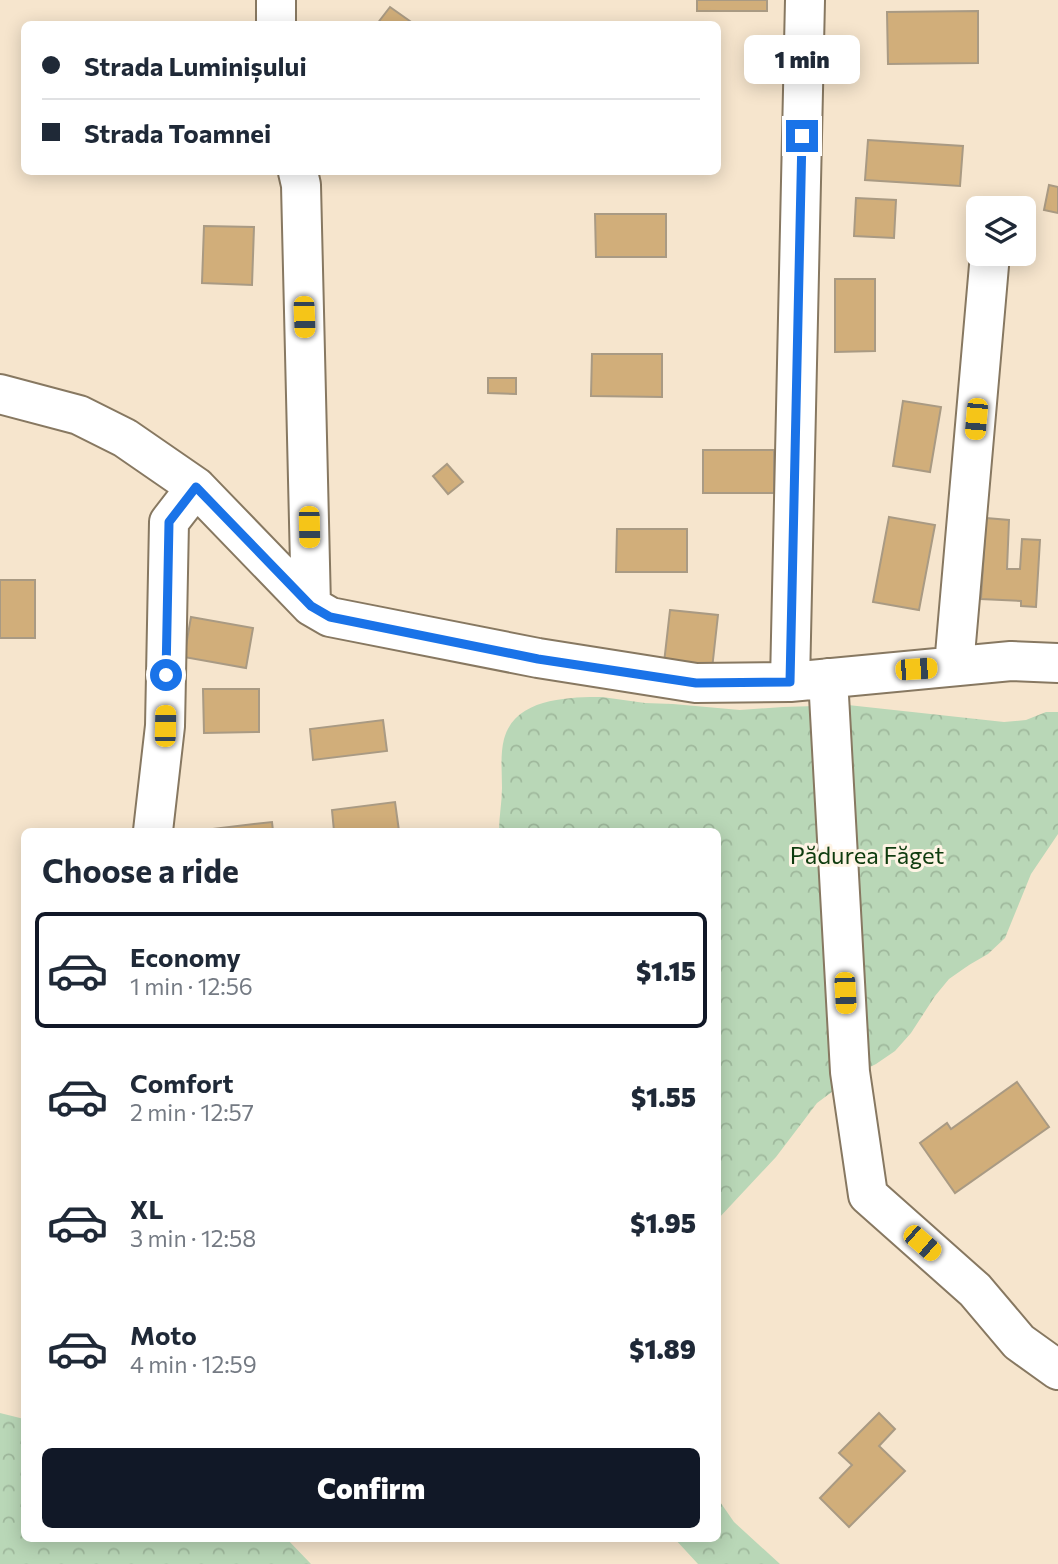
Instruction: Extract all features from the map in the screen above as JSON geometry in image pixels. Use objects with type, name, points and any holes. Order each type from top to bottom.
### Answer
[{"type":"street","points":[[276,0],[276,21]]},
{"type":"street","points":[[790,682],[804,0]]},
{"type":"street","points":[[299,175],[311,606]]},
{"type":"street","points":[[954,666],[989,266]]},
{"type":"street","points":[[0,394],[79,415],[125,438],[196,487],[311,606],[330,617],[538,659],[696,683],[790,682],[1011,660],[1058,663]]},
{"type":"street","points":[[153,828],[165,726],[169,522],[196,487]]},
{"type":"street","points":[[828,678],[850,1072],[868,1195],[975,1290],[1019,1342],[1058,1370]]},
{"type":"green space","name":"Pădurea Făget","points":[[602,697],[740,710],[848,705],[1004,722],[1026,720],[1046,712],[1058,712],[1058,834],[1031,874],[1005,938],[988,954],[949,979],[895,1051],[856,1074],[817,1103],[776,1157],[721,1216],[721,828],[499,828],[502,751],[510,725],[519,715],[531,708],[559,699]]},
{"type":"green space","points":[[0,1413],[21,1418],[21,1542],[290,1542],[311,1564],[0,1564]]},
{"type":"green space","points":[[721,1503],[734,1522],[780,1564],[698,1564],[678,1542],[721,1542]]},
{"type":"building","points":[[697,0],[767,0],[767,11],[697,11]]},
{"type":"building","points":[[390,7],[410,21],[379,21]]},
{"type":"building","points":[[978,11],[978,63],[888,64],[887,12]]},
{"type":"building","points":[[868,140],[963,146],[960,186],[865,180]]},
{"type":"building","points":[[1049,185],[1058,187],[1058,213],[1044,210]]},
{"type":"building","points":[[856,198],[896,200],[894,238],[854,236]]},
{"type":"building","points":[[595,214],[666,214],[666,257],[596,257]]},
{"type":"building","points":[[204,226],[254,227],[252,285],[202,283]]},
{"type":"building","points":[[835,279],[875,279],[875,351],[835,352]]},
{"type":"building","points":[[592,354],[662,354],[662,397],[591,396]]},
{"type":"building","points":[[488,378],[516,378],[516,394],[488,393]]},
{"type":"building","points":[[903,401],[941,407],[930,472],[893,466]]},
{"type":"building","points":[[703,450],[774,450],[774,493],[703,493]]},
{"type":"building","points":[[447,464],[463,482],[448,494],[433,476]]},
{"type":"building","points":[[889,517],[935,525],[919,610],[873,602]]},
{"type":"building","points":[[986,518],[1009,520],[1007,569],[1020,569],[1022,539],[1040,540],[1036,607],[1021,606],[1021,601],[981,599]]},
{"type":"building","points":[[617,529],[687,529],[687,572],[616,572]]},
{"type":"building","points":[[0,580],[35,580],[35,638],[0,638]]},
{"type":"building","points":[[670,610],[718,615],[712,669],[664,663]]},
{"type":"building","points":[[191,617],[253,628],[246,668],[184,657]]},
{"type":"building","points":[[203,689],[259,689],[259,732],[204,733]]},
{"type":"building","points":[[383,720],[387,751],[313,760],[310,729]]},
{"type":"building","points":[[395,802],[399,828],[334,828],[332,810]]},
{"type":"building","points":[[272,822],[273,828],[221,828]]},
{"type":"building","points":[[1017,1082],[1049,1127],[955,1193],[920,1143],[947,1123],[951,1129]]},
{"type":"building","points":[[879,1413],[895,1429],[879,1446],[905,1471],[849,1527],[820,1498],[852,1465],[839,1453]]},
{"type":"route","points":[[166,675],[169,522],[196,487],[311,606],[330,617],[538,659],[696,683],[790,682],[802,136]]}]
